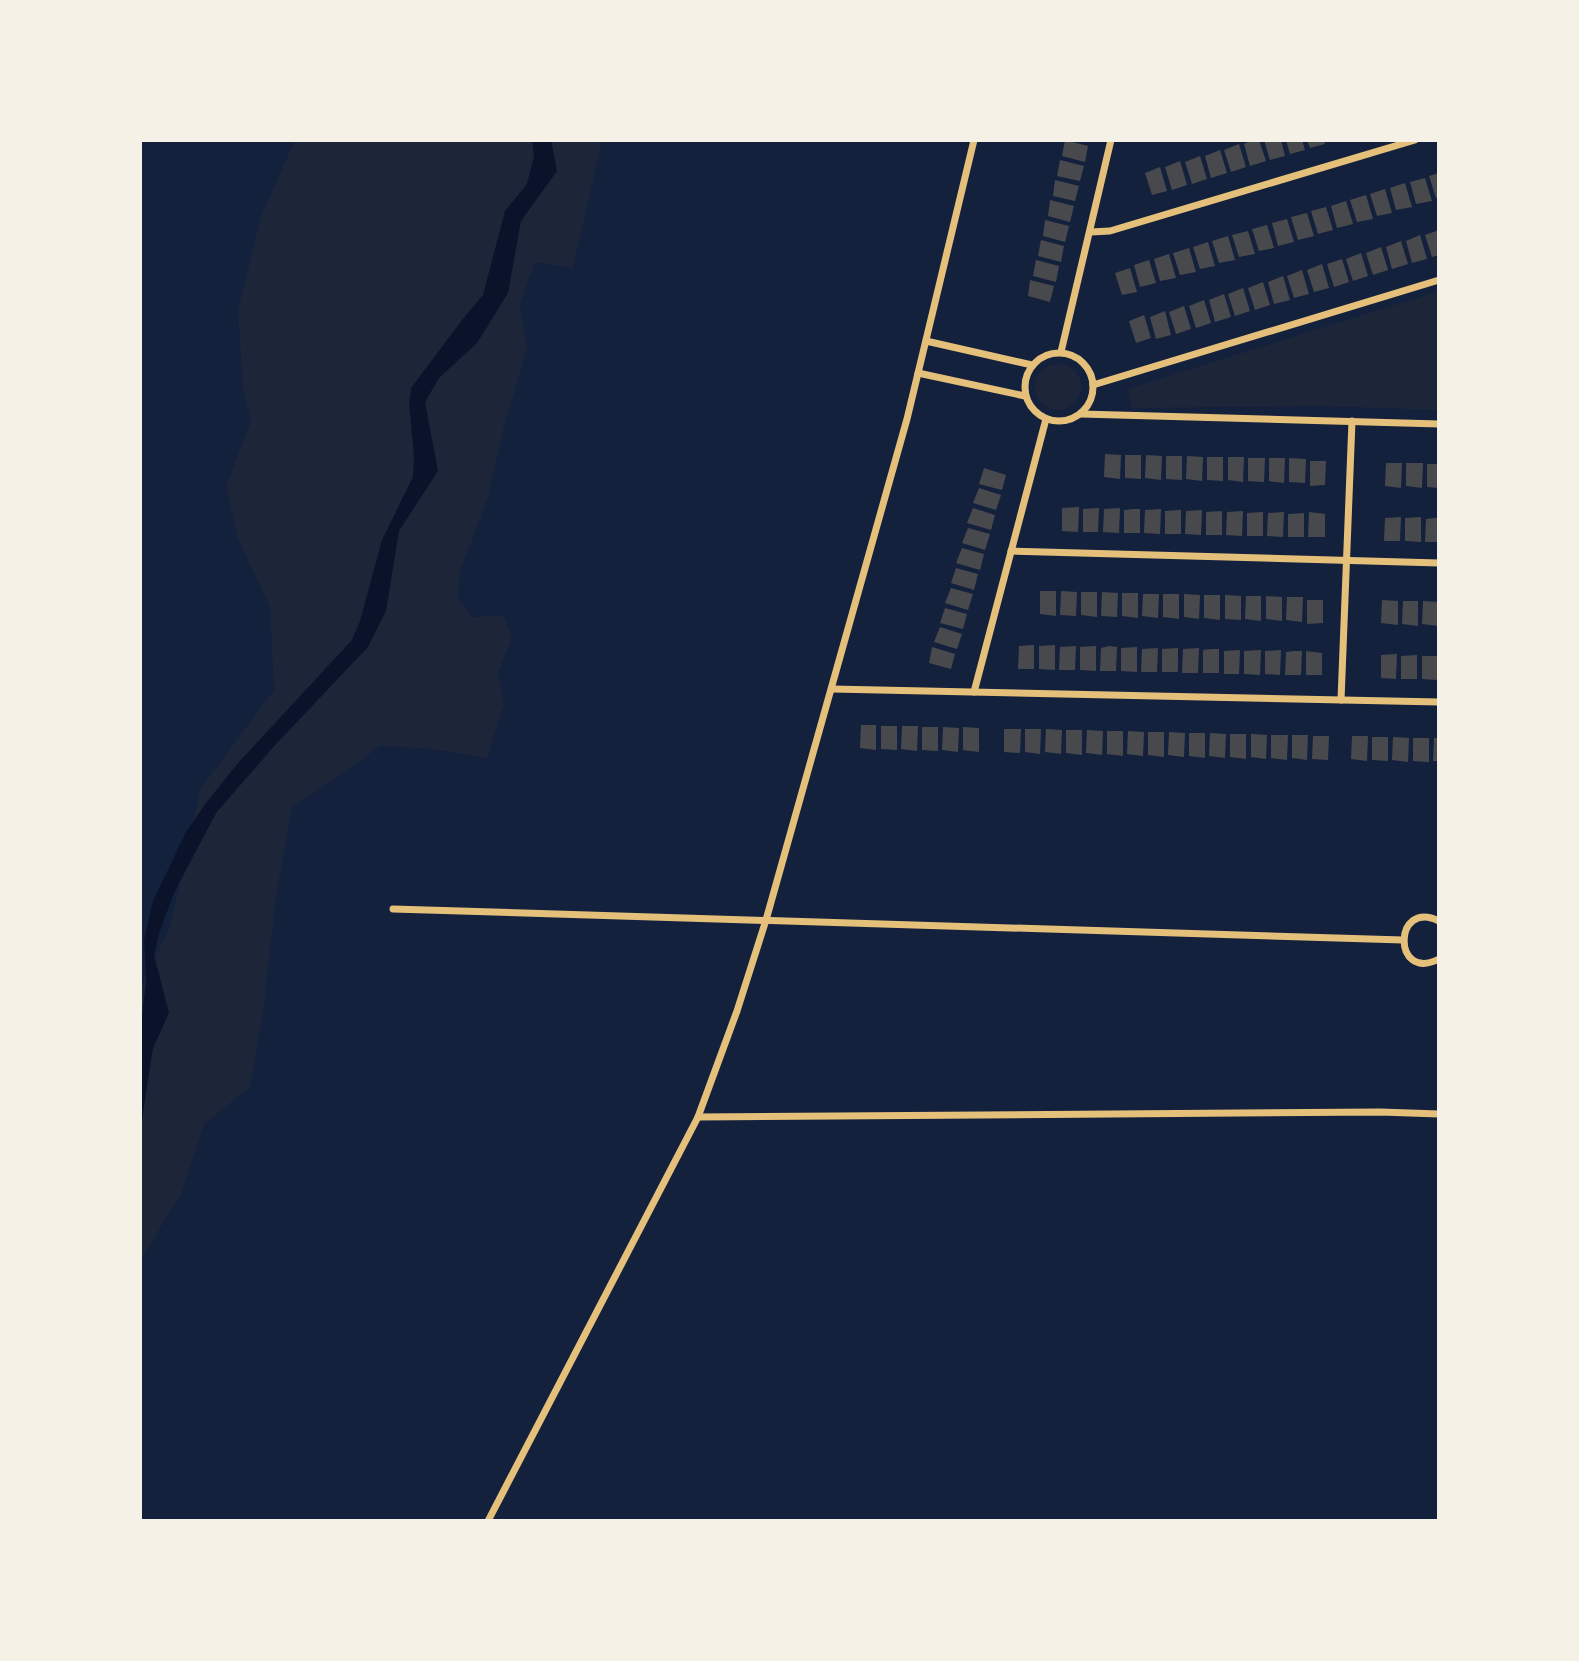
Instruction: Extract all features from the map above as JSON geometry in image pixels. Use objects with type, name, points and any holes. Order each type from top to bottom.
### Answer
[{"type":"street","points":[[488,1521],[698,1117],[737,1011],[832,689],[918,373],[974,140]]},
{"type":"street","points":[[1061,352],[1111,140]]},
{"type":"street","points":[[1091,232],[1110,231],[1415,140]]},
{"type":"street","points":[[1093,385],[1439,280]]},
{"type":"street","points":[[926,341],[1032,365]]},
{"type":"street","points":[[1061,352],[1081,360],[1088,369],[1093,385],[1091,400],[1081,414],[1068,421],[1057,422],[1046,419],[1030,406],[1024,385],[1032,365],[1040,358],[1061,352]]},
{"type":"street","points":[[918,373],[1025,396]]},
{"type":"street","points":[[1081,414],[1439,424]]},
{"type":"street","points":[[974,692],[1046,419]]},
{"type":"street","points":[[1341,700],[1352,421]]},
{"type":"street","points":[[1011,551],[1439,563]]},
{"type":"street","points":[[832,689],[1439,702]]},
{"type":"street","points":[[393,909],[1403,940]]},
{"type":"street","points":[[1439,921],[1426,917],[1412,921],[1407,926],[1403,940],[1412,959],[1426,963],[1439,959]]},
{"type":"street","points":[[698,1117],[1380,1112],[1439,1114]]},
{"type":"shaded area","points":[[295,140],[602,140],[573,268],[535,262],[520,305],[527,348],[505,422],[488,496],[460,572],[458,600],[473,617],[503,615],[512,637],[498,673],[504,705],[487,758],[425,748],[380,746],[292,806],[276,896],[263,1012],[250,1087],[205,1123],[182,1192],[140,1261],[140,988],[170,927],[201,788],[274,690],[270,607],[238,539],[226,486],[251,421],[243,389],[238,310],[261,217]]},
{"type":"shaded area","points":[[532,140],[551,140],[557,171],[521,221],[508,293],[477,343],[439,378],[425,402],[438,471],[399,531],[386,611],[368,647],[277,743],[216,813],[174,893],[154,955],[169,1013],[153,1048],[140,1132],[140,1034],[146,981],[144,940],[153,901],[186,832],[206,803],[238,763],[352,640],[360,621],[382,540],[413,477],[414,456],[409,404],[411,388],[483,295],[505,211],[527,184],[534,156]]},
{"type":"shaded area","points":[[1439,291],[1439,410],[1321,406],[1132,408],[1128,389]]},
{"type":"shaded area","points":[[1058,364],[1074,371],[1081,387],[1074,403],[1058,410],[1042,403],[1035,387],[1042,371]]},
{"type":"building","points":[[1065,140],[1088,146],[1085,162],[1062,156]]},
{"type":"building","points":[[1259,140],[1266,161],[1250,166],[1244,144]]},
{"type":"building","points":[[1264,140],[1281,140],[1285,156],[1270,160]]},
{"type":"building","points":[[1286,140],[1302,140],[1305,150],[1290,154]]},
{"type":"building","points":[[1307,140],[1324,140],[1325,144],[1310,148]]},
{"type":"building","points":[[1239,144],[1246,167],[1231,172],[1224,150]]},
{"type":"building","points":[[1220,150],[1227,173],[1211,178],[1205,156]]},
{"type":"building","points":[[1200,156],[1207,179],[1192,184],[1185,162]]},
{"type":"building","points":[[1060,160],[1084,166],[1080,181],[1057,176]]},
{"type":"building","points":[[1180,161],[1187,185],[1172,190],[1165,167]]},
{"type":"building","points":[[1160,167],[1167,191],[1152,195],[1145,173]]},
{"type":"building","points":[[1439,173],[1439,197],[1436,198],[1429,176]]},
{"type":"building","points":[[1425,178],[1432,201],[1416,204],[1410,182]]},
{"type":"building","points":[[1055,180],[1079,186],[1075,201],[1053,196]]},
{"type":"building","points":[[1405,183],[1412,207],[1396,210],[1390,188]]},
{"type":"building","points":[[1385,189],[1392,213],[1377,216],[1370,194]]},
{"type":"building","points":[[1366,195],[1373,219],[1357,222],[1350,200]]},
{"type":"building","points":[[1050,200],[1074,206],[1070,222],[1048,216]]},
{"type":"building","points":[[1346,201],[1353,224],[1337,228],[1331,206]]},
{"type":"building","points":[[1326,207],[1333,230],[1318,234],[1311,211]]},
{"type":"building","points":[[1307,213],[1314,236],[1298,240],[1291,217]]},
{"type":"building","points":[[1287,219],[1294,242],[1278,246],[1272,223]]},
{"type":"building","points":[[1045,220],[1069,226],[1065,242],[1043,236]]},
{"type":"building","points":[[1267,225],[1274,248],[1259,251],[1252,229]]},
{"type":"building","points":[[1439,230],[1439,255],[1432,257],[1425,235]]},
{"type":"building","points":[[1248,231],[1255,254],[1239,257],[1232,235]]},
{"type":"building","points":[[1420,235],[1427,259],[1412,263],[1406,241]]},
{"type":"building","points":[[1228,236],[1235,260],[1219,263],[1212,241]]},
{"type":"building","points":[[1041,240],[1064,246],[1061,262],[1038,256]]},
{"type":"building","points":[[1401,241],[1408,264],[1392,269],[1386,247]]},
{"type":"building","points":[[1208,242],[1215,266],[1200,269],[1193,247]]},
{"type":"building","points":[[1381,247],[1388,270],[1373,275],[1366,253]]},
{"type":"building","points":[[1189,248],[1196,272],[1180,275],[1173,253]]},
{"type":"building","points":[[1361,253],[1368,276],[1353,281],[1346,259]]},
{"type":"building","points":[[1169,254],[1176,278],[1160,281],[1154,259]]},
{"type":"building","points":[[1342,259],[1349,282],[1334,287],[1327,264]]},
{"type":"building","points":[[1036,260],[1059,266],[1056,282],[1033,276]]},
{"type":"building","points":[[1149,260],[1156,283],[1140,287],[1134,265]]},
{"type":"building","points":[[1322,264],[1329,288],[1314,292],[1307,270]]},
{"type":"building","points":[[1130,268],[1137,292],[1122,295],[1115,273]]},
{"type":"building","points":[[1302,270],[1309,294],[1294,298],[1287,276]]},
{"type":"building","points":[[1283,276],[1290,300],[1274,304],[1268,282]]},
{"type":"building","points":[[1030,280],[1054,286],[1050,302],[1028,296]]},
{"type":"building","points":[[1263,282],[1270,305],[1255,310],[1248,288]]},
{"type":"building","points":[[1243,288],[1250,311],[1235,316],[1228,294]]},
{"type":"building","points":[[1224,294],[1231,317],[1215,322],[1209,300]]},
{"type":"building","points":[[1204,300],[1211,323],[1196,328],[1189,306]]},
{"type":"building","points":[[1184,306],[1191,329],[1176,334],[1169,312]]},
{"type":"building","points":[[1165,311],[1171,335],[1156,339],[1150,317]]},
{"type":"building","points":[[1144,315],[1151,338],[1136,343],[1129,321]]},
{"type":"building","points":[[1105,454],[1121,455],[1120,479],[1104,477]]},
{"type":"building","points":[[1125,455],[1141,455],[1141,479],[1125,478]]},
{"type":"building","points":[[1146,455],[1162,456],[1161,480],[1145,478]]},
{"type":"building","points":[[1166,456],[1182,456],[1182,480],[1166,479]]},
{"type":"building","points":[[1187,456],[1203,457],[1202,481],[1186,479]]},
{"type":"building","points":[[1207,457],[1223,457],[1223,481],[1207,480]]},
{"type":"building","points":[[1228,457],[1244,457],[1243,482],[1228,480]]},
{"type":"building","points":[[1248,458],[1265,458],[1264,482],[1248,481]]},
{"type":"building","points":[[1269,458],[1285,458],[1284,483],[1269,481]]},
{"type":"building","points":[[1289,458],[1306,459],[1305,483],[1289,482]]},
{"type":"building","points":[[1310,461],[1326,461],[1325,485],[1310,486]]},
{"type":"building","points":[[1386,463],[1402,463],[1401,488],[1385,486]]},
{"type":"building","points":[[1406,463],[1423,463],[1422,488],[1406,486]]},
{"type":"building","points":[[1427,464],[1439,464],[1439,488],[1427,487]]},
{"type":"building","points":[[984,468],[1006,475],[1002,490],[979,484]]},
{"type":"building","points":[[979,488],[1001,495],[996,510],[973,503]]},
{"type":"building","points":[[1079,507],[1078,532],[1062,531],[1062,508]]},
{"type":"building","points":[[973,508],[995,515],[991,530],[967,523]]},
{"type":"building","points":[[1099,508],[1098,532],[1083,532],[1083,509]]},
{"type":"building","points":[[1120,508],[1119,533],[1103,532],[1104,509]]},
{"type":"building","points":[[1140,509],[1140,533],[1124,533],[1124,510]]},
{"type":"building","points":[[1161,509],[1160,534],[1144,533],[1145,510]]},
{"type":"building","points":[[1181,510],[1181,534],[1165,534],[1165,511]]},
{"type":"building","points":[[1202,510],[1201,535],[1185,534],[1186,511]]},
{"type":"building","points":[[1222,511],[1222,535],[1206,535],[1206,512]]},
{"type":"building","points":[[1243,511],[1242,536],[1226,535],[1227,512]]},
{"type":"building","points":[[1263,512],[1263,536],[1247,536],[1247,513]]},
{"type":"building","points":[[1284,512],[1283,537],[1267,536],[1268,513]]},
{"type":"building","points":[[1309,512],[1325,514],[1325,537],[1308,537]]},
{"type":"building","points":[[1304,513],[1304,537],[1288,537],[1288,514]]},
{"type":"building","points":[[1401,517],[1400,541],[1384,541],[1385,518]]},
{"type":"building","points":[[1421,517],[1421,542],[1405,541],[1405,518]]},
{"type":"building","points":[[1439,518],[1439,542],[1425,542],[1426,519]]},
{"type":"building","points":[[968,528],[990,534],[985,550],[962,543]]},
{"type":"building","points":[[962,548],[984,554],[980,570],[956,563]]},
{"type":"building","points":[[956,568],[978,574],[974,590],[951,583]]},
{"type":"building","points":[[951,588],[973,594],[968,610],[945,603]]},
{"type":"building","points":[[1040,591],[1056,591],[1056,616],[1040,614]]},
{"type":"building","points":[[1061,591],[1077,592],[1076,616],[1060,615]]},
{"type":"building","points":[[1081,592],[1097,592],[1097,617],[1081,615]]},
{"type":"building","points":[[1102,592],[1118,593],[1117,617],[1101,616]]},
{"type":"building","points":[[1122,593],[1138,593],[1138,618],[1122,616]]},
{"type":"building","points":[[1143,594],[1159,594],[1158,618],[1142,616]]},
{"type":"building","points":[[1163,594],[1179,594],[1179,619],[1163,617]]},
{"type":"building","points":[[1184,594],[1200,595],[1199,619],[1184,617]]},
{"type":"building","points":[[1204,595],[1220,595],[1220,620],[1204,618]]},
{"type":"building","points":[[1225,595],[1241,596],[1241,620],[1225,619]]},
{"type":"building","points":[[1246,596],[1261,596],[1261,621],[1245,619]]},
{"type":"building","points":[[1266,596],[1282,597],[1282,621],[1266,619]]},
{"type":"building","points":[[1287,597],[1303,597],[1302,622],[1286,620]]},
{"type":"building","points":[[1307,600],[1323,600],[1323,623],[1307,624]]},
{"type":"building","points":[[1382,600],[1398,601],[1398,625],[1381,623]]},
{"type":"building","points":[[1403,601],[1418,601],[1418,626],[1402,624]]},
{"type":"building","points":[[1423,601],[1439,602],[1439,626],[1422,624]]},
{"type":"building","points":[[945,608],[967,614],[963,629],[940,623]]},
{"type":"building","points":[[940,627],[962,634],[957,649],[934,642]]},
{"type":"building","points":[[1034,645],[1034,669],[1018,669],[1019,646]]},
{"type":"building","points":[[1055,645],[1055,670],[1039,669],[1039,646]]},
{"type":"building","points":[[1076,646],[1075,670],[1059,670],[1060,647]]},
{"type":"building","points":[[1096,646],[1096,671],[1080,670],[1080,647]]},
{"type":"building","points":[[932,647],[955,654],[951,669],[929,663]]},
{"type":"building","points":[[1117,647],[1116,671],[1100,671],[1101,648]]},
{"type":"building","points":[[1137,647],[1137,672],[1121,671],[1121,648]]},
{"type":"building","points":[[1158,648],[1157,672],[1141,672],[1142,649]]},
{"type":"building","points":[[1178,648],[1178,672],[1162,672],[1162,649]]},
{"type":"building","points":[[1199,648],[1198,673],[1182,673],[1183,649]]},
{"type":"building","points":[[1219,649],[1219,673],[1203,673],[1203,650]]},
{"type":"building","points":[[1240,650],[1239,674],[1224,674],[1224,651]]},
{"type":"building","points":[[1261,650],[1260,675],[1244,674],[1244,651]]},
{"type":"building","points":[[1281,650],[1280,675],[1265,674],[1265,651]]},
{"type":"building","points":[[1302,651],[1301,675],[1285,675],[1286,652]]},
{"type":"building","points":[[1306,651],[1322,653],[1322,675],[1306,675]]},
{"type":"building","points":[[1397,654],[1396,679],[1381,678],[1381,655]]},
{"type":"building","points":[[1417,655],[1417,679],[1401,679],[1401,656]]},
{"type":"building","points":[[1422,656],[1438,656],[1437,680],[1422,679]]},
{"type":"building","points":[[861,725],[876,725],[876,750],[860,748]]},
{"type":"building","points":[[881,726],[897,726],[897,750],[881,749]]},
{"type":"building","points":[[902,726],[918,726],[917,751],[901,749]]},
{"type":"building","points":[[922,727],[938,727],[938,751],[922,750]]},
{"type":"building","points":[[943,727],[959,728],[958,752],[942,750]]},
{"type":"building","points":[[963,727],[979,728],[979,752],[963,750]]},
{"type":"building","points":[[1004,729],[1021,729],[1020,753],[1004,752]]},
{"type":"building","points":[[1025,729],[1041,729],[1040,754],[1025,752]]},
{"type":"building","points":[[1046,729],[1062,730],[1061,754],[1045,752]]},
{"type":"building","points":[[1066,730],[1082,730],[1082,755],[1066,753]]},
{"type":"building","points":[[1087,730],[1103,731],[1102,755],[1086,753]]},
{"type":"building","points":[[1107,731],[1123,731],[1123,756],[1107,754]]},
{"type":"building","points":[[1128,731],[1144,732],[1143,756],[1127,754]]},
{"type":"building","points":[[1148,732],[1164,732],[1164,757],[1148,755]]},
{"type":"building","points":[[1169,732],[1185,733],[1184,757],[1168,755]]},
{"type":"building","points":[[1189,733],[1205,733],[1205,758],[1189,756]]},
{"type":"building","points":[[1210,733],[1226,734],[1225,758],[1209,756]]},
{"type":"building","points":[[1230,734],[1246,734],[1246,759],[1230,757]]},
{"type":"building","points":[[1251,734],[1267,735],[1266,759],[1251,757]]},
{"type":"building","points":[[1271,735],[1288,735],[1287,760],[1271,758]]},
{"type":"building","points":[[1292,735],[1308,735],[1307,760],[1292,758]]},
{"type":"building","points":[[1313,736],[1329,736],[1328,760],[1312,759]]},
{"type":"building","points":[[1352,736],[1368,736],[1367,761],[1351,759]]},
{"type":"building","points":[[1372,737],[1388,737],[1388,761],[1372,760]]},
{"type":"building","points":[[1393,737],[1409,738],[1408,762],[1392,760]]},
{"type":"building","points":[[1413,738],[1429,738],[1429,762],[1413,761]]},
{"type":"building","points":[[1434,738],[1439,738],[1439,761],[1433,761]]}]
